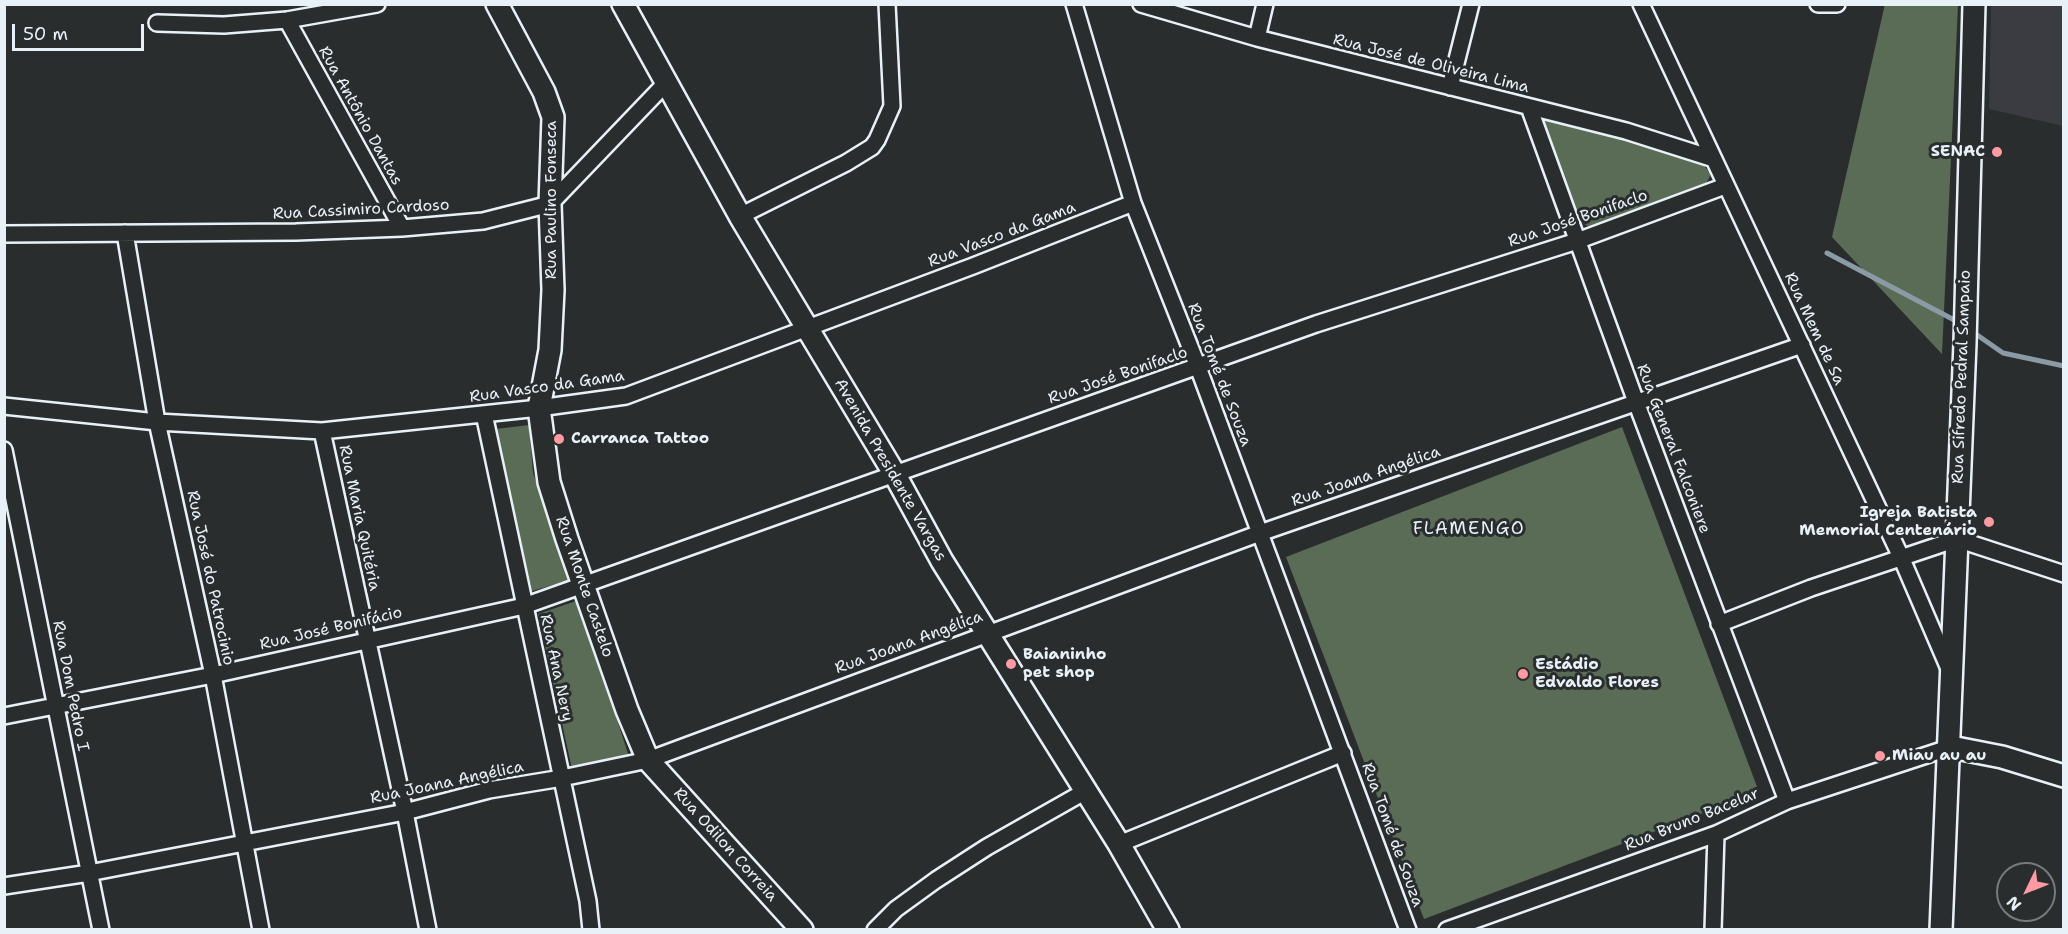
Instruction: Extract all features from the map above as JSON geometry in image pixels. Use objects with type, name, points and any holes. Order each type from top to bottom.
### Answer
[{"type":"main road","name":"Rua Paulino Fonseca","points":[[497,4],[544,92],[553,117],[550,204],[553,290],[550,350],[539,408]]},
{"type":"main road","name":"Avenida Presidente Vargas","points":[[623,4],[665,84],[740,216],[894,473],[986,633],[1084,792],[1119,844],[1168,930]]},
{"type":"main road","name":"Rua Sifredo Pedral Sampaio","points":[[1941,930],[1951,747],[1950,671],[1965,343],[1974,4]]},
{"type":"main road","name":"Rua Monte Castelo","points":[[539,408],[549,482],[627,710],[648,760]]},
{"type":"main road","points":[[1951,747],[2002,757],[2064,776]]},
{"type":"main road","name":"Rua Odilon Correia","points":[[648,760],[802,930]]},
{"type":"street","points":[[157,23],[224,25],[287,20],[377,4]]},
{"type":"street","points":[[740,216],[846,163],[872,147],[878,140],[892,106],[887,4]]},
{"type":"street","name":"Rua Tomé de Souza","points":[[1074,4],[1133,203],[1198,367],[1408,930]]},
{"type":"street","name":"Rua José de Oliveira Lima","points":[[1141,4],[1257,38],[1626,131],[1711,158]]},
{"type":"street","points":[[1257,38],[1265,4]]},
{"type":"street","points":[[1450,87],[1471,4]]},
{"type":"street","name":"Rua Mem de Sa","points":[[1641,4],[1670,61],[1711,158],[1901,556],[1950,671]]},
{"type":"street","points":[[1818,4],[1837,4]]},
{"type":"street","name":"Rua Antônio Dantas","points":[[287,20],[402,228]]},
{"type":"street","points":[[550,204],[665,84]]},
{"type":"street","name":"Rua General Falconiere","points":[[1529,107],[1636,402],[1787,801]]},
{"type":"street","name":"Rua José Bonifaclo","points":[[524,606],[1327,320],[1577,241],[1725,186]]},
{"type":"street","name":"Rua Vasco da Gama","points":[[4,406],[157,422],[322,431],[539,408],[626,396],[808,329],[1133,203]]},
{"type":"street","name":"Rua Cassimiro Cardoso","points":[[4,234],[402,228],[483,221],[550,204]]},
{"type":"street","name":"Rua José do Patrocinio","points":[[124,233],[157,422],[213,675],[261,930]]},
{"type":"street","name":"Rua Joana Angélica","points":[[4,886],[89,873],[243,841],[405,812],[489,790],[648,760],[1260,533],[1802,345]]},
{"type":"street","name":"Rua Ana Nery","points":[[484,414],[588,901],[591,930]]},
{"type":"street","name":"Rua Maria Quitéria","points":[[322,431],[405,812],[428,930]]},
{"type":"street","name":"Rua Dom Pedro I","points":[[4,450],[101,930]]},
{"type":"street","points":[[1719,624],[1901,556],[1957,539],[2064,574]]},
{"type":"street","name":"Rua José Bonifácio","points":[[4,716],[213,675],[524,606]]},
{"type":"street","name":"Rua Bruno Bacelar","points":[[1447,930],[1716,834],[1787,801],[1951,747]]},
{"type":"street","name":"Rua Tomé de Souza","points":[[1119,844],[1343,753]]},
{"type":"street","points":[[875,930],[896,909],[936,880],[987,847],[1084,792]]},
{"type":"street","points":[[1713,930],[1716,834]]},
{"type":"shaded area","points":[[1991,5],[2063,5],[2063,126],[1989,109]]},
{"type":"green space","points":[[1885,4],[1958,5],[1942,354],[1832,237]]},
{"type":"green space","points":[[1543,119],[1699,160],[1711,174],[1706,184],[1607,223],[1588,226],[1577,220]]},
{"type":"green space","points":[[529,425],[533,473],[570,580],[532,591],[496,429]]},
{"type":"green space","name":"Estádio Edvaldo Flores","points":[[1622,427],[1759,792],[1424,919],[1286,557]]},
{"type":"green space","points":[[579,600],[629,757],[572,769],[538,614]]},
{"type":"waterway","points":[[1827,253],[1960,323]]},
{"type":"waterway","points":[[1970,330],[2003,353],[2064,366]]},
{"type":"place","name":"SENAC","points":[[1997,152]]},
{"type":"place","name":"Carranca Tattoo","points":[[559,439]]},
{"type":"place","name":"Igreja Batista Memorial Centenário","points":[[1989,522]]},
{"type":"place","name":"Baianinho pet shop","points":[[1011,664]]},
{"type":"place","name":"Estádio Edvaldo Flores","points":[[1523,674]]},
{"type":"place","name":"Miau au au","points":[[1880,756]]},
{"type":"district","name":"FLAMENGO","points":[[1469,529]]}]
